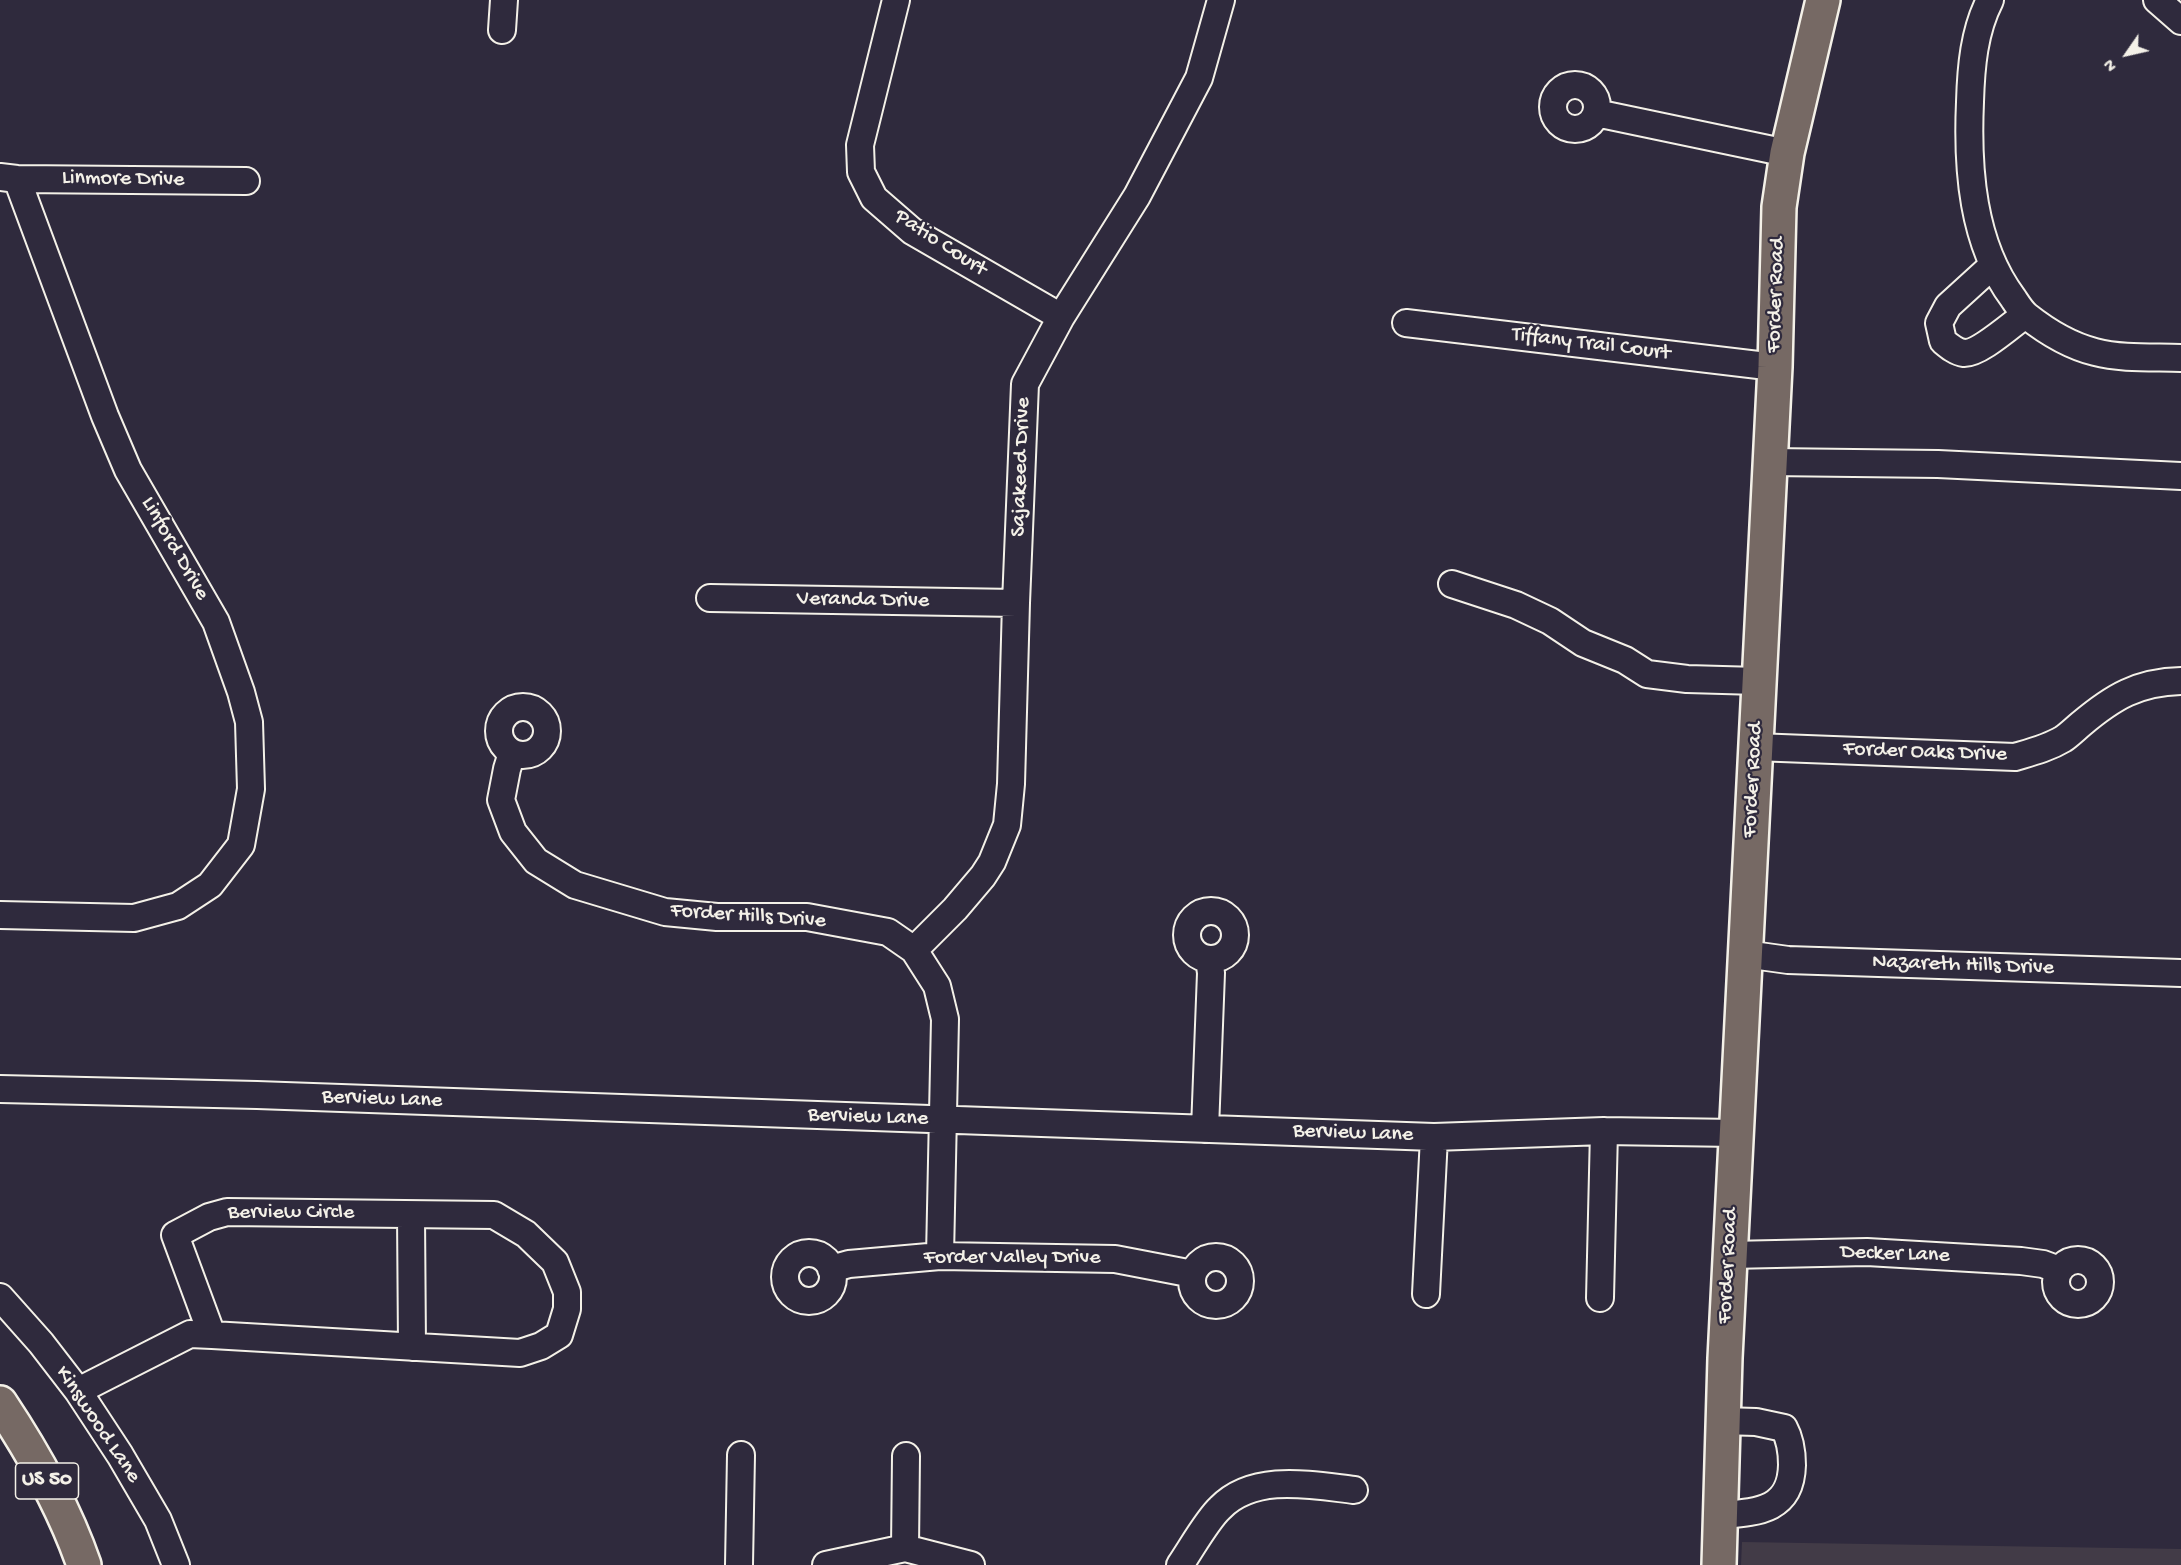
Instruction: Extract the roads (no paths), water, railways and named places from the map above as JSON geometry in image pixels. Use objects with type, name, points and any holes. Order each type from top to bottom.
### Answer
[{"type":"main road","name":"Forder Road","points":[[1719,1565],[1722,1421],[1775,367],[1779,207],[1787,153],[1823,0]]},
{"type":"main road","name":"US 50","points":[[0,1403],[42,1471],[64,1514],[84,1565]]},
{"type":"street","points":[[502,30],[504,0]]},
{"type":"street","name":"Patio Court","points":[[896,0],[860,145],[861,172],[874,198],[912,231],[1062,317]]},
{"type":"street","points":[[1990,0],[1982,15],[1971,65],[1968,148],[1981,231],[2003,285],[2025,315],[2058,336],[2096,352],[2181,358]]},
{"type":"street","points":[[2157,0],[2181,21]]},
{"type":"street","name":"Sajakeed Drive","points":[[914,950],[984,876],[1007,825],[1011,784],[1025,384],[1062,317],[1137,196],[1199,78],[1216,3]]},
{"type":"street","points":[[1596,113],[1787,153]]},
{"type":"street","name":"Linmore Drive","points":[[8,178],[246,181]]},
{"type":"street","name":"Linford Drive","points":[[0,915],[134,918],[178,906],[210,885],[241,845],[251,789],[249,722],[241,692],[216,622],[128,470],[8,178]]},
{"type":"street","points":[[1993,265],[1948,306],[1939,323],[1943,341],[1959,352],[1968,353],[2025,315]]},
{"type":"street","name":"Tiffany Trail Court","points":[[1406,323],[1775,367]]},
{"type":"street","points":[[1770,462],[1938,464],[2181,476]]},
{"type":"street","points":[[1452,584],[1516,605],[1550,621],[1582,643],[1625,660],[1647,674],[1687,679],[1758,681]]},
{"type":"street","name":"Veranda Drive","points":[[710,598],[1016,603]]},
{"type":"street","name":"Forder Oaks Drive","points":[[1755,747],[2015,757],[2043,749],[2064,738],[2128,690],[2150,684],[2181,681]]},
{"type":"street","name":"Forder Hills Drive","points":[[512,753],[501,800],[513,832],[536,861],[575,885],[665,912],[717,917],[807,917],[888,932],[914,950],[937,986],[945,1019],[940,1256]]},
{"type":"street","name":"Nazareth Hills Drive","points":[[1745,954],[1788,960],[2181,973]]},
{"type":"street","points":[[1205,1129],[1211,973],[1209,958]]},
{"type":"street","name":"Berview Lane","points":[[0,1089],[281,1096],[1434,1137],[1604,1131],[1736,1133]]},
{"type":"street","points":[[1600,1298],[1604,1131]]},
{"type":"street","points":[[1426,1294],[1434,1137]]},
{"type":"street","name":"Berview Circle","points":[[78,1391],[190,1334],[520,1353],[541,1346],[559,1335],[567,1309],[567,1292],[555,1262],[526,1234],[494,1215],[227,1212],[209,1217],[175,1235],[212,1335]]},
{"type":"street","points":[[411,1215],[412,1347]]},
{"type":"street","name":"Decker Lane","points":[[1730,1255],[1867,1252],[2021,1261],[2043,1264],[2059,1270]]},
{"type":"street","name":"Forder Valley Drive","points":[[831,1269],[849,1264],[940,1256],[1115,1259],[1193,1274]]},
{"type":"street","name":"Kinswood Lane","points":[[0,1297],[41,1343],[78,1391],[120,1455],[158,1520],[176,1565]]},
{"type":"street","points":[[1721,1515],[1754,1513],[1770,1506],[1787,1490],[1792,1479],[1792,1458],[1788,1436],[1784,1428],[1756,1422],[1722,1421]]},
{"type":"street","points":[[739,1565],[741,1455]]},
{"type":"street","points":[[905,1548],[906,1456]]},
{"type":"street","points":[[1180,1565],[1220,1507],[1242,1493],[1267,1485],[1299,1484],[1354,1490]]},
{"type":"street","points":[[826,1565],[905,1548],[971,1565]]}]
